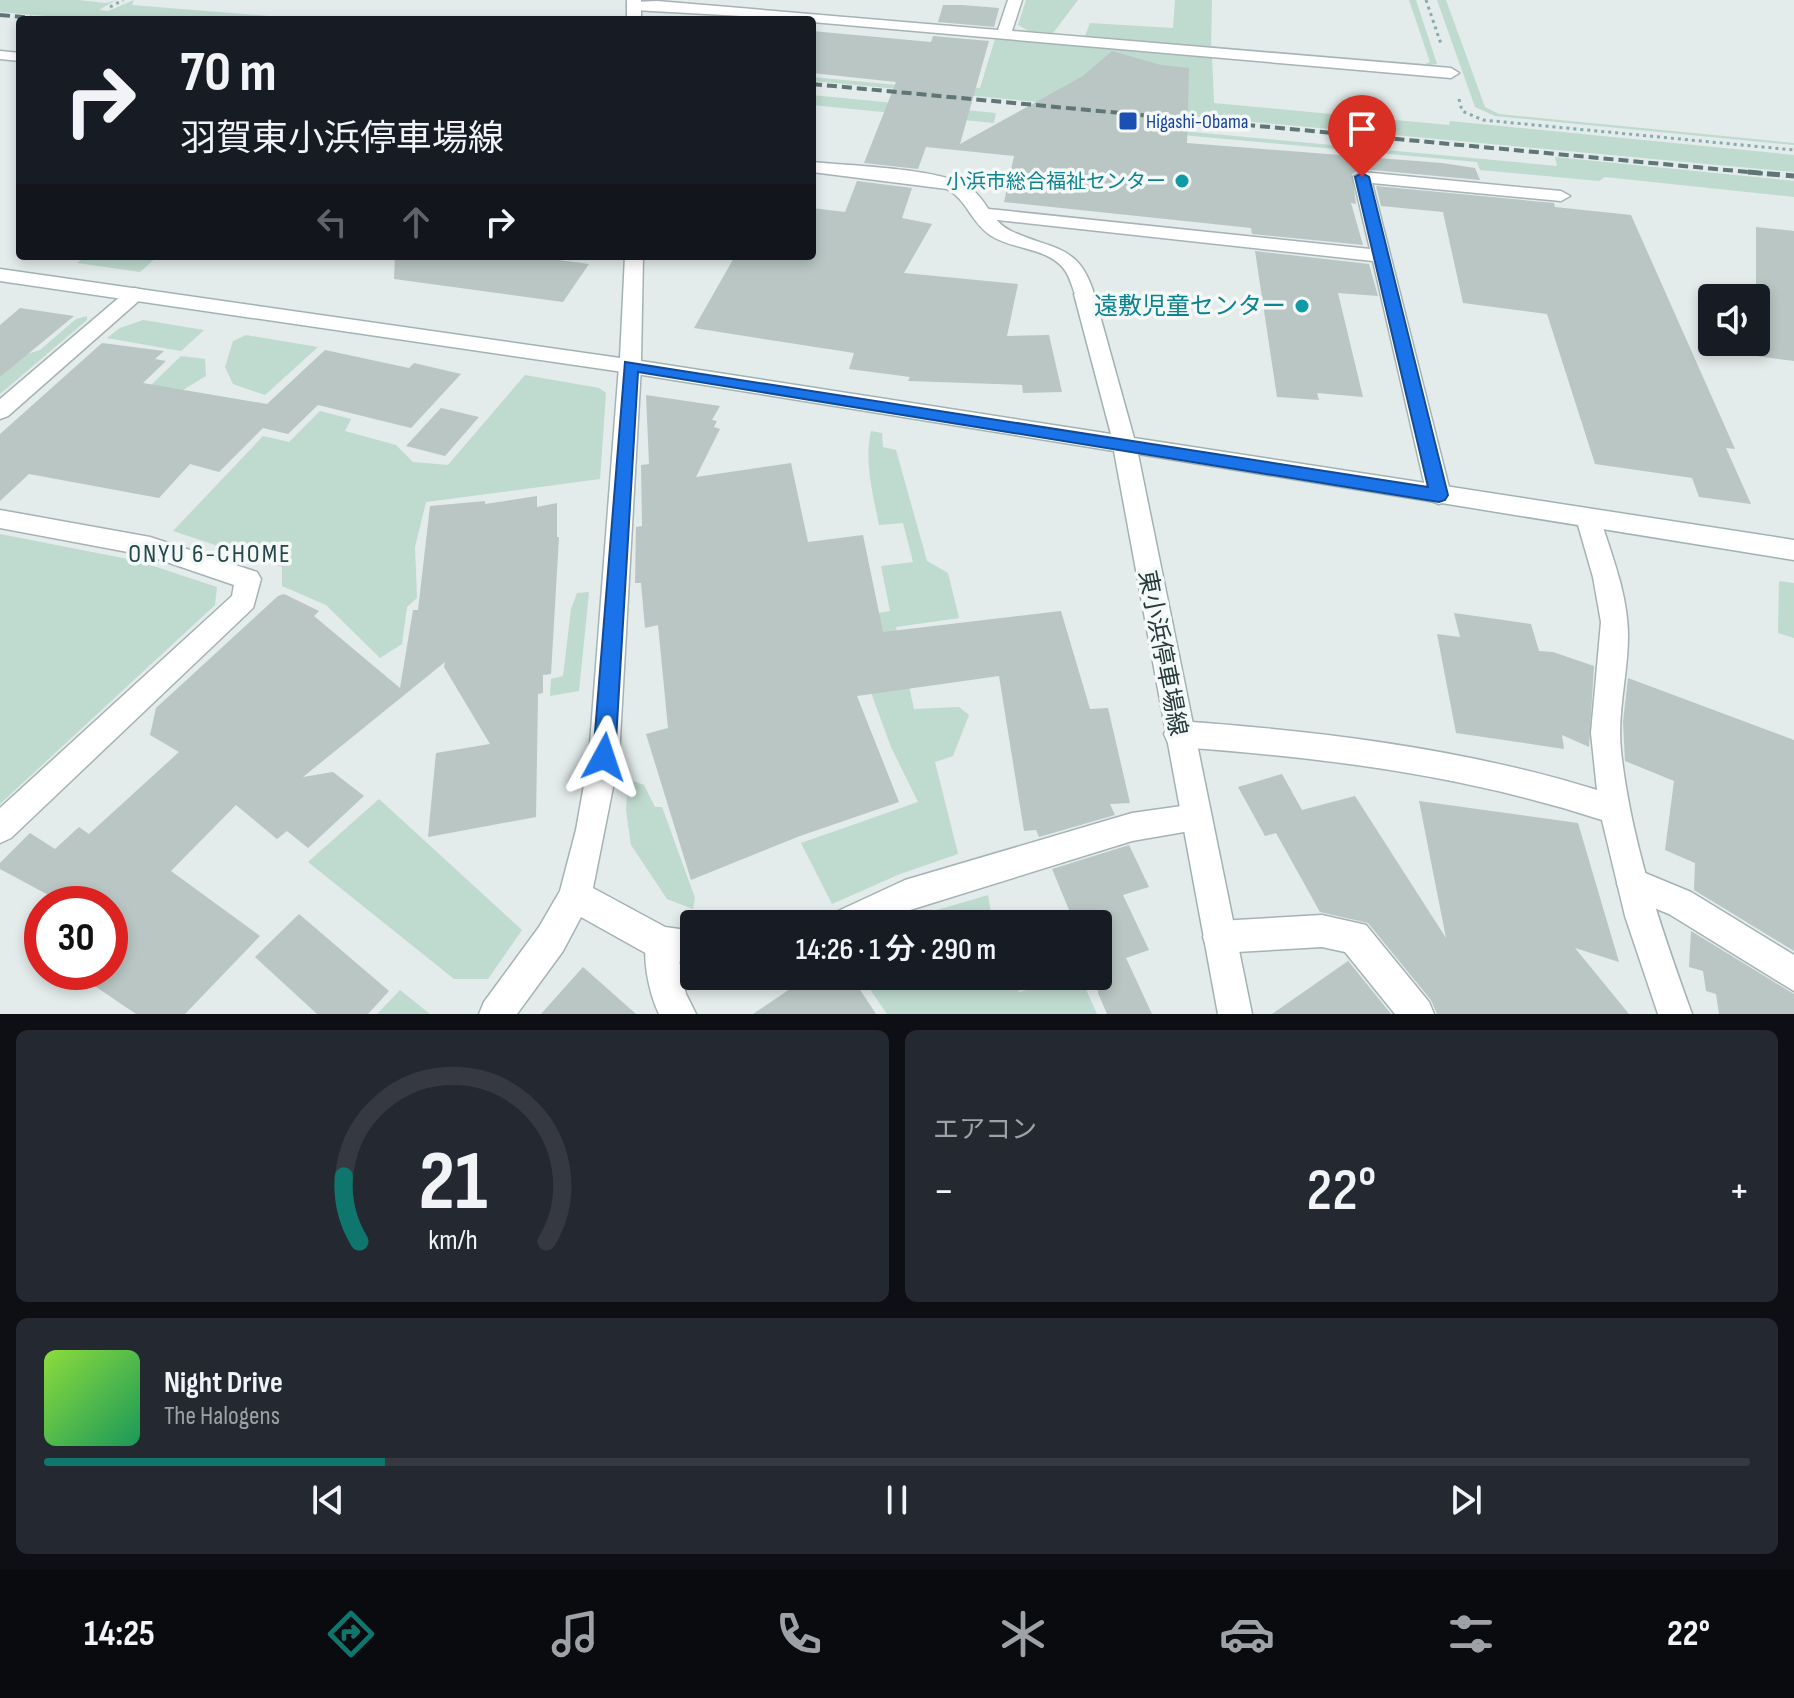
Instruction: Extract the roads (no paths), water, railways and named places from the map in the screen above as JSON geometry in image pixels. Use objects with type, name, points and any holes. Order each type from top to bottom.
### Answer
[{"type":"street","points":[[1004,35],[1015,0]]},
{"type":"street","points":[[634,9],[657,5],[784,16]]},
{"type":"street","points":[[816,19],[1451,73]]},
{"type":"street","name":"東小浜停車場線","points":[[816,167],[958,186],[975,201],[979,213],[1000,233],[1065,259],[1082,285],[1125,446],[1178,734],[1235,1014]]},
{"type":"street","points":[[1439,495],[1362,177],[1561,196]]},
{"type":"street","points":[[979,213],[1381,256]]},
{"type":"street","points":[[496,1014],[551,939],[575,896],[604,757],[630,366],[634,260]]},
{"type":"street","points":[[0,275],[630,366],[1794,550]]},
{"type":"street","points":[[0,411],[135,294]]},
{"type":"street","points":[[1588,518],[1610,594],[1615,637],[1609,676],[1606,742],[1614,810],[1633,884],[1675,1014]]},
{"type":"street","points":[[0,519],[150,547],[248,579],[244,601],[0,828]]},
{"type":"street","points":[[1178,734],[1317,746],[1485,775],[1576,797],[1614,810]]},
{"type":"street","points":[[876,910],[905,896],[1132,827],[1196,818]]},
{"type":"street","points":[[1633,884],[1680,903],[1794,974]]},
{"type":"street","points":[[575,896],[661,943],[680,946]]},
{"type":"street","points":[[1219,937],[1322,931],[1354,937],[1417,1014]]},
{"type":"street","points":[[661,943],[670,1000],[679,1014]]},
{"type":"railway","points":[[0,15],[16,16]]},
{"type":"railway","points":[[816,84],[1769,174]]},
{"type":"railway","points":[[1748,172],[1794,176]]},
{"type":"place","name":"Higashi-Obama","points":[[1128,121]]},
{"type":"place","name":"小浜市総合福祉センター","points":[[1182,181]]},
{"type":"place","name":"遠敷児童センター","points":[[1302,306]]},
{"type":"district","name":"ONYU 6-CHOME","points":[[210,553]]}]
